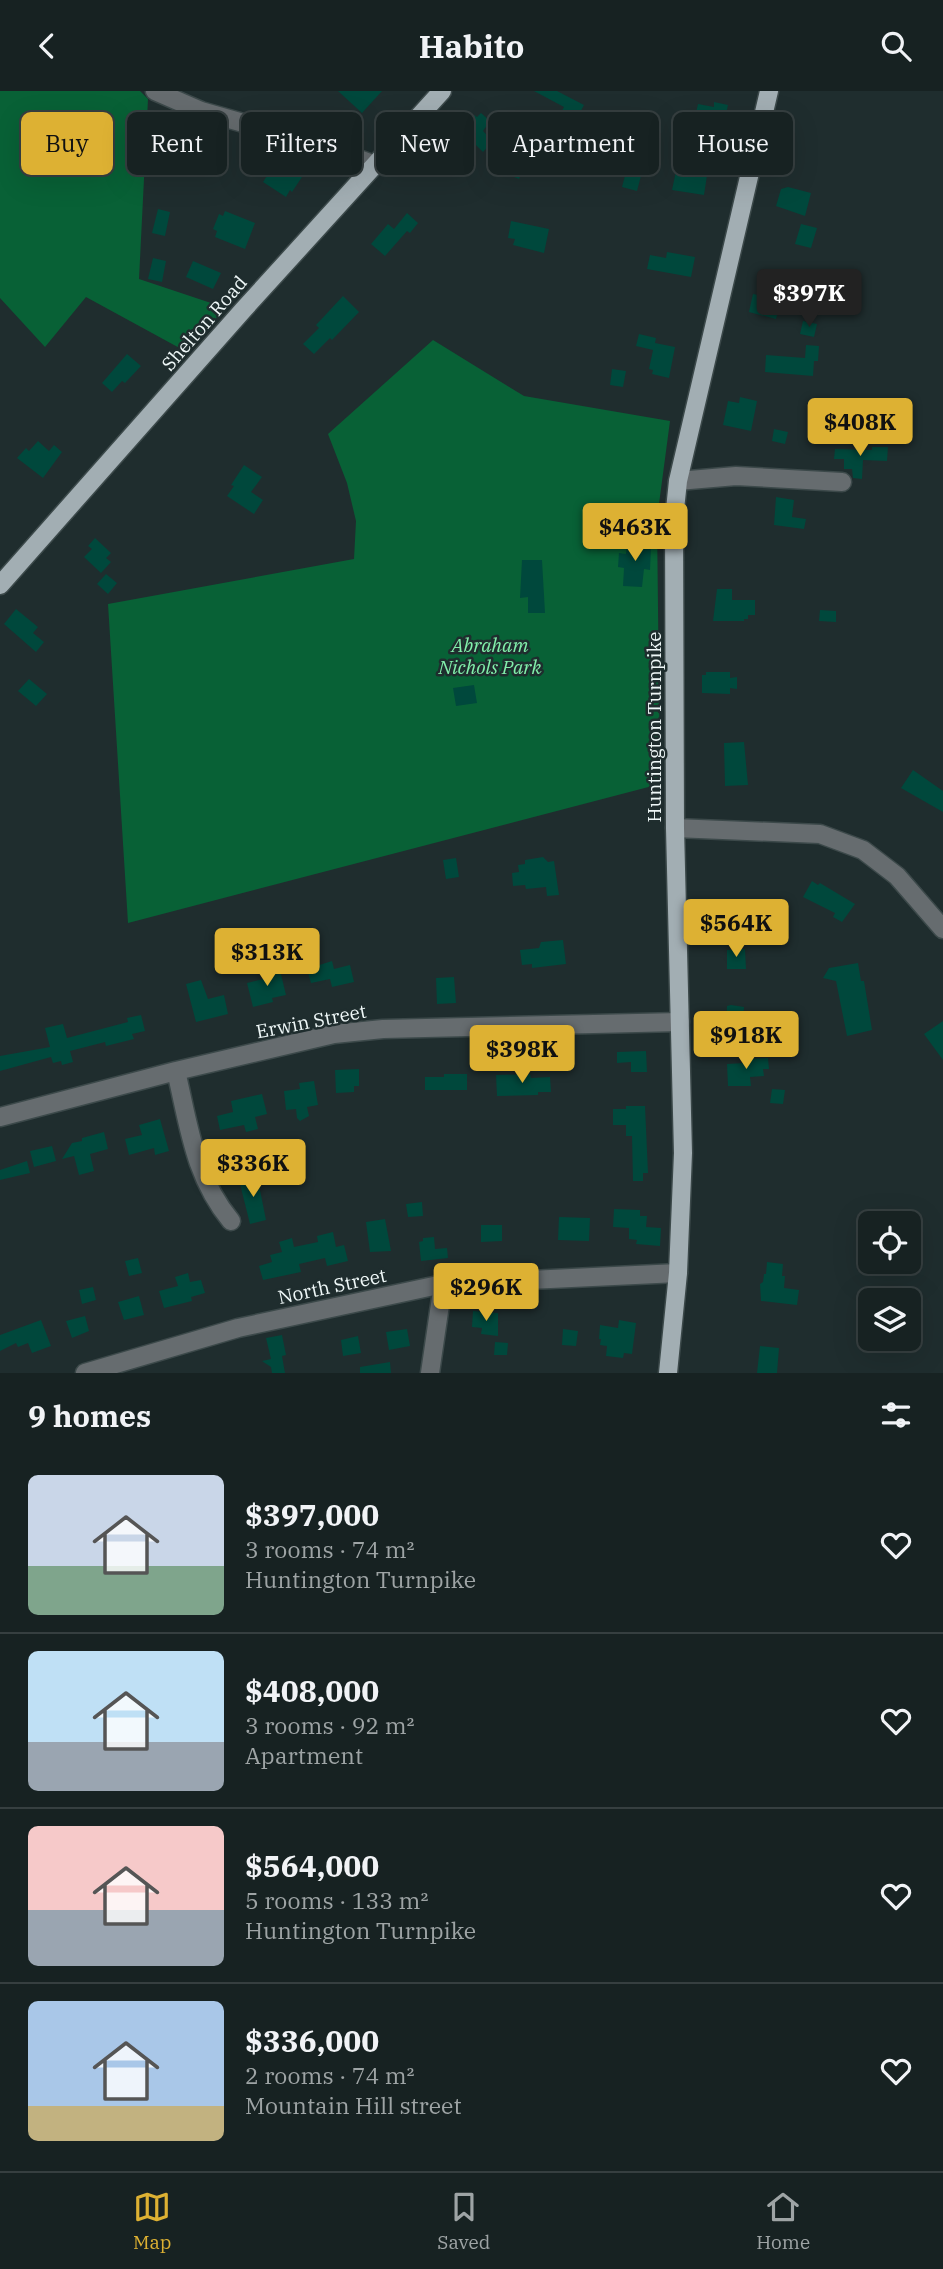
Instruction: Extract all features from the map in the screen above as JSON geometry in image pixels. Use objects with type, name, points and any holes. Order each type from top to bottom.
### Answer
[{"type":"main road","name":"Shelton Road","points":[[0,585],[442,91]]},
{"type":"main road","name":"Huntington Turnpike","points":[[668,1373],[678,1273],[682,1178],[675,828],[674,519],[678,481],[769,91]]},
{"type":"street","points":[[155,91],[201,111],[321,145],[375,165]]},
{"type":"street","points":[[678,481],[736,476],[842,482]]},
{"type":"street","points":[[675,828],[820,834],[863,850],[897,876],[943,929]]},
{"type":"street","name":"Erwin Street","points":[[0,1117],[176,1071],[334,1034],[371,1030],[680,1022]]},
{"type":"street","points":[[176,1071],[200,1170],[216,1202],[231,1221]]},
{"type":"street","name":"North Street","points":[[85,1373],[238,1328],[443,1284],[678,1273]]},
{"type":"street","points":[[430,1373],[443,1284]]},
{"type":"green space","points":[[0,91],[140,91],[148,99],[147,112],[127,112],[127,175],[144,175],[139,279],[226,308],[185,351],[86,297],[45,347],[0,298]]},
{"type":"green space","name":"Abraham Nichols Park","points":[[433,340],[524,396],[670,421],[657,519],[660,784],[128,923],[108,604],[354,559],[356,521],[347,483],[328,434]]},
{"type":"building","points":[[338,91],[382,91],[361,112]]},
{"type":"building","points":[[534,91],[557,91],[584,105],[580,112],[561,112],[564,107]]},
{"type":"building","points":[[714,102],[728,105],[726,112],[696,112],[698,104],[714,107]]},
{"type":"building","points":[[481,113],[488,119],[483,131],[488,136],[488,146],[483,152],[474,143],[474,115],[477,117]]},
{"type":"building","points":[[268,175],[303,175],[286,197],[263,182]]},
{"type":"building","points":[[625,175],[641,175],[637,191],[622,187]]},
{"type":"building","points":[[675,175],[707,175],[704,195],[672,190]]},
{"type":"building","points":[[788,187],[811,193],[805,216],[776,206],[781,189]]},
{"type":"building","points":[[158,209],[170,212],[165,236],[152,233]]},
{"type":"building","points":[[225,211],[255,223],[245,249],[215,237],[217,231],[213,229],[219,214],[223,216]]},
{"type":"building","points":[[407,213],[418,223],[410,233],[407,231],[385,256],[371,244],[388,224],[394,229]]},
{"type":"building","points":[[511,221],[549,229],[544,253],[513,245],[515,239],[508,238]]},
{"type":"building","points":[[801,224],[817,228],[811,248],[795,244]]},
{"type":"building","points":[[667,252],[695,257],[691,277],[647,269],[650,255],[666,258]]},
{"type":"building","points":[[153,258],[166,261],[162,282],[148,279]]},
{"type":"building","points":[[193,261],[221,273],[213,289],[186,277]]},
{"type":"building","points":[[753,294],[781,300],[776,319],[749,312]]},
{"type":"building","points":[[343,296],[359,312],[314,354],[303,344],[319,328],[316,325]]},
{"type":"building","points":[[803,321],[817,324],[814,337],[800,334]]},
{"type":"building","points":[[639,334],[656,338],[655,343],[675,347],[669,378],[652,374],[653,370],[649,369],[653,350],[636,346]]},
{"type":"building","points":[[806,345],[819,346],[813,376],[765,372],[766,355],[805,358]]},
{"type":"building","points":[[127,354],[141,366],[112,392],[102,383]]},
{"type":"building","points":[[612,369],[626,371],[623,387],[610,385]]},
{"type":"building","points":[[740,397],[757,401],[751,431],[723,425],[728,401],[739,403]]},
{"type":"building","points":[[774,429],[788,432],[785,444],[772,441]]},
{"type":"building","points":[[38,441],[49,451],[54,445],[62,452],[43,478],[17,458],[26,448],[29,451]]},
{"type":"building","points":[[872,447],[888,447],[887,461],[863,460],[862,479],[853,478],[852,469],[844,469],[844,459],[834,459],[835,449],[872,450]]},
{"type":"building","points":[[244,465],[262,477],[251,492],[263,500],[254,514],[227,496]]},
{"type":"building","points":[[776,497],[794,500],[792,517],[806,519],[804,529],[774,525]]},
{"type":"building","points":[[95,538],[111,553],[106,558],[111,562],[101,573],[84,557],[92,549],[88,546]]},
{"type":"building","points":[[633,538],[644,538],[643,545],[651,546],[650,570],[644,569],[642,587],[623,586],[624,568],[618,567],[619,553],[626,554],[627,544],[633,545]]},
{"type":"building","points":[[522,560],[542,560],[545,613],[528,613],[528,597],[520,598]]},
{"type":"building","points":[[106,574],[117,583],[108,594],[97,584]]},
{"type":"building","points":[[717,589],[732,589],[732,600],[755,600],[755,615],[748,615],[748,619],[744,621],[713,621]]},
{"type":"building","points":[[16,609],[38,627],[33,633],[44,642],[36,652],[4,624]]},
{"type":"building","points":[[820,610],[836,611],[836,622],[819,621]]},
{"type":"building","points":[[706,672],[730,672],[730,678],[737,677],[737,689],[730,688],[730,694],[702,693],[702,675],[706,675]]},
{"type":"building","points":[[29,679],[47,694],[36,706],[18,691]]},
{"type":"building","points":[[474,685],[477,703],[456,706],[453,688]]},
{"type":"building","points":[[744,742],[748,785],[725,786],[724,743]]},
{"type":"building","points":[[913,770],[943,791],[943,812],[901,788]]},
{"type":"building","points":[[543,857],[548,862],[554,861],[559,895],[547,896],[546,887],[526,889],[525,885],[513,886],[512,873],[519,872],[518,865],[525,864],[525,860]]},
{"type":"building","points":[[456,858],[459,877],[446,879],[443,860]]},
{"type":"building","points":[[812,881],[855,904],[842,922],[833,917],[835,913],[803,897]]},
{"type":"building","points":[[563,940],[566,964],[532,968],[532,964],[522,965],[520,950],[539,948],[541,942]]},
{"type":"building","points":[[745,949],[746,969],[727,969],[727,950]]},
{"type":"building","points":[[332,961],[334,969],[350,965],[354,982],[332,987],[330,979],[311,983],[307,969]]},
{"type":"building","points":[[858,963],[861,981],[864,981],[872,1030],[847,1036],[836,981],[823,978],[829,968]]},
{"type":"building","points":[[279,966],[286,995],[272,998],[273,1002],[253,1007],[247,983],[267,978],[265,969]]},
{"type":"building","points":[[454,977],[456,1003],[437,1004],[436,978]]},
{"type":"building","points":[[201,980],[208,999],[224,995],[228,1014],[196,1022],[186,984]]},
{"type":"building","points":[[727,1006],[744,1007],[743,1026],[726,1026]]},
{"type":"building","points":[[141,1015],[145,1031],[132,1034],[134,1039],[106,1046],[105,1042],[70,1051],[73,1062],[62,1065],[61,1061],[53,1063],[51,1057],[0,1071],[0,1056],[50,1047],[45,1028],[63,1024],[67,1038],[128,1022],[127,1018]]},
{"type":"building","points":[[943,1021],[943,1060],[924,1034]]},
{"type":"building","points":[[766,1023],[778,1024],[777,1036],[765,1036]]},
{"type":"building","points":[[646,1051],[647,1072],[631,1072],[631,1062],[617,1063],[617,1052]]},
{"type":"building","points":[[768,1058],[769,1069],[763,1069],[764,1076],[750,1077],[751,1086],[728,1086],[727,1064],[744,1063],[744,1059]]},
{"type":"building","points":[[359,1069],[359,1086],[354,1086],[354,1092],[336,1093],[335,1070]]},
{"type":"building","points":[[444,1074],[467,1074],[467,1090],[425,1090],[425,1077],[444,1077]]},
{"type":"building","points":[[530,1074],[531,1078],[550,1077],[551,1092],[497,1096],[496,1075]]},
{"type":"building","points":[[314,1081],[318,1105],[307,1107],[309,1116],[300,1121],[296,1109],[286,1110],[284,1091],[300,1089],[299,1083]]},
{"type":"building","points":[[772,1089],[785,1090],[783,1104],[770,1103]]},
{"type":"building","points":[[262,1094],[267,1114],[255,1117],[258,1129],[246,1132],[244,1125],[220,1130],[217,1116],[233,1112],[231,1101]]},
{"type":"building","points":[[626,1106],[645,1106],[648,1173],[643,1173],[643,1181],[633,1181],[632,1136],[626,1136],[626,1125],[613,1125],[613,1109],[626,1109]]},
{"type":"building","points":[[160,1119],[169,1151],[155,1155],[154,1148],[129,1155],[125,1139],[142,1135],[139,1125]]},
{"type":"building","points":[[104,1132],[108,1149],[90,1154],[94,1171],[79,1175],[74,1156],[62,1159],[72,1143]]},
{"type":"building","points":[[52,1146],[56,1161],[34,1167],[30,1151]]},
{"type":"building","points":[[27,1161],[30,1173],[0,1180],[0,1170]]},
{"type":"building","points":[[257,1175],[266,1220],[250,1224],[239,1180]]},
{"type":"building","points":[[422,1202],[423,1216],[408,1217],[406,1204]]},
{"type":"building","points":[[614,1209],[640,1210],[640,1216],[647,1216],[646,1227],[661,1228],[660,1246],[636,1244],[637,1240],[629,1239],[629,1228],[613,1227]]},
{"type":"building","points":[[559,1217],[590,1218],[589,1241],[558,1240]]},
{"type":"building","points":[[385,1219],[391,1251],[370,1252],[366,1222]]},
{"type":"building","points":[[481,1225],[502,1225],[502,1241],[481,1242]]},
{"type":"building","points":[[333,1232],[336,1247],[344,1245],[348,1261],[327,1266],[325,1258],[299,1264],[301,1272],[263,1280],[259,1266],[272,1262],[270,1255],[282,1252],[279,1242],[292,1238],[294,1247],[318,1242],[317,1236]]},
{"type":"building","points":[[434,1237],[435,1249],[447,1248],[448,1258],[421,1261],[419,1242],[423,1241],[423,1238]]},
{"type":"building","points":[[138,1258],[142,1273],[129,1276],[125,1261]]},
{"type":"building","points":[[767,1262],[783,1264],[784,1288],[799,1290],[797,1305],[761,1301],[760,1284],[766,1274]]},
{"type":"building","points":[[188,1273],[190,1282],[201,1280],[205,1293],[191,1297],[192,1301],[164,1308],[159,1291],[178,1286],[175,1277]]},
{"type":"building","points":[[93,1287],[96,1300],[82,1304],[79,1290]]},
{"type":"building","points":[[139,1296],[144,1315],[124,1320],[118,1302]]},
{"type":"building","points":[[473,1311],[498,1313],[498,1336],[481,1334],[482,1328],[472,1327]]},
{"type":"building","points":[[85,1316],[89,1331],[72,1338],[66,1321]]},
{"type":"building","points":[[41,1320],[51,1346],[32,1353],[28,1343],[18,1347],[16,1343],[0,1351],[0,1335]]},
{"type":"building","points":[[619,1320],[636,1323],[632,1354],[624,1353],[623,1358],[606,1356],[607,1346],[600,1345],[600,1325],[618,1328]]},
{"type":"building","points":[[407,1329],[410,1346],[389,1350],[386,1332]]},
{"type":"building","points":[[563,1329],[578,1331],[576,1346],[562,1345]]},
{"type":"building","points":[[282,1335],[286,1355],[282,1356],[285,1373],[272,1373],[271,1367],[262,1361],[271,1359],[266,1338]]},
{"type":"building","points":[[358,1336],[361,1353],[343,1356],[341,1340]]},
{"type":"building","points":[[495,1342],[508,1343],[507,1355],[494,1355]]},
{"type":"building","points":[[760,1346],[779,1348],[777,1373],[757,1373]]},
{"type":"building","points":[[390,1362],[391,1373],[360,1373],[360,1367]]}]
